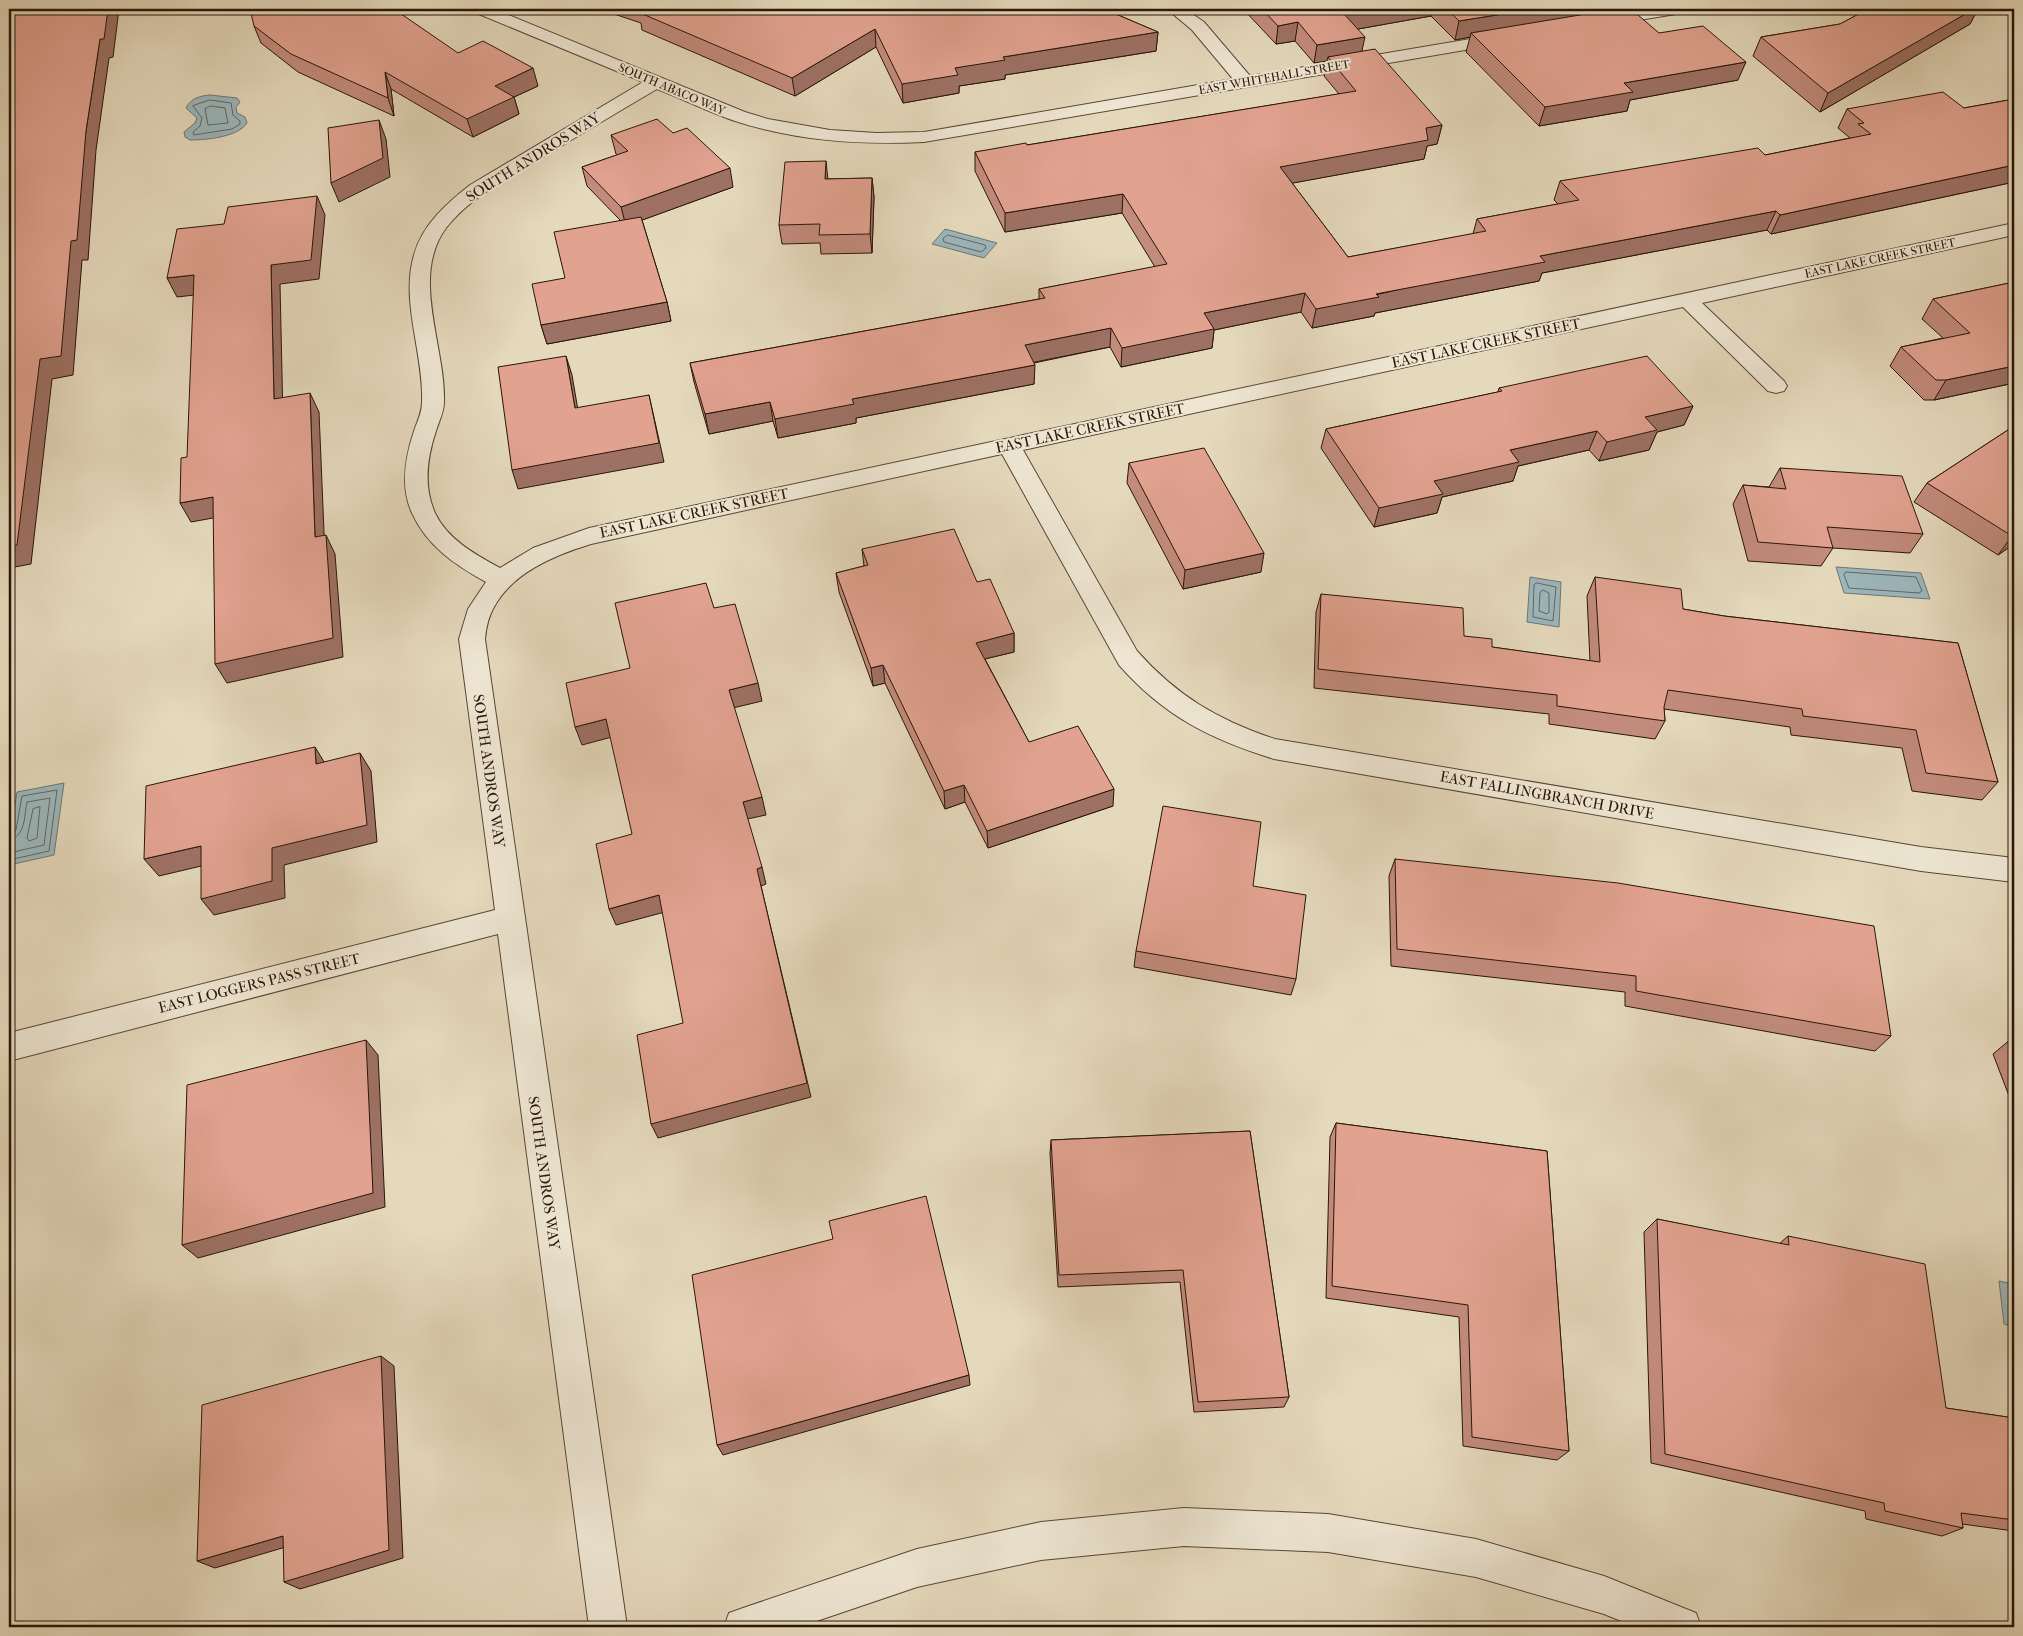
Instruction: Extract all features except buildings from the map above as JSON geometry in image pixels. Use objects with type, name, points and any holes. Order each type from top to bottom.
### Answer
[{"type":"street","name":"SOUTH ABACO WAY","points":[[480,9],[770,127],[806,135],[872,140]]},
{"type":"street","points":[[1175,9],[1198,26],[1246,82]]},
{"type":"street","points":[[1588,24],[1676,9]]},
{"type":"street","name":"EAST WHITEHALL STREET","points":[[872,140],[924,137],[1519,36]]},
{"type":"street","name":"SOUTH ANDROS WAY","points":[[608,1627],[509,919],[472,639],[481,609],[502,580],[462,557],[437,535],[424,514],[416,490],[416,458],[433,405],[434,380],[420,281],[423,255],[434,231],[454,206],[477,189],[656,82]]},
{"type":"street","name":"EAST LAKE CREEK STREET","points":[[502,580],[530,559],[561,544],[589,536],[2014,229]]},
{"type":"street","points":[[1687,300],[1776,386]]},
{"type":"street","name":"EAST FALLINGBRANCH DRIVE","points":[[1009,446],[1128,658],[1146,680],[1182,710],[1230,735],[1274,748],[1921,859],[2014,870]]},
{"type":"street","name":"EAST LOGGERS PASS STREET","points":[[9,1047],[509,919]]},
{"type":"street","points":[[743,1627],[917,1568],[1041,1541],[1184,1527],[1328,1533],[1476,1558],[1604,1595],[1682,1627]]},
{"type":"water","points":[[210,95],[237,98],[240,102],[236,107],[237,113],[245,117],[247,123],[237,132],[229,135],[190,140],[185,137],[184,132],[195,123],[197,118],[186,108],[196,98]]},
{"type":"water","points":[[945,229],[997,243],[984,258],[932,244]]},
{"type":"water","points":[[1836,567],[1921,573],[1930,599],[1844,593]]},
{"type":"water","points":[[1530,577],[1561,582],[1559,627],[1527,622]]},
{"type":"water","points":[[64,783],[54,855],[9,865],[9,844],[17,792]]},
{"type":"water","points":[[1999,1281],[2014,1284],[2014,1327],[2004,1324]]}]
